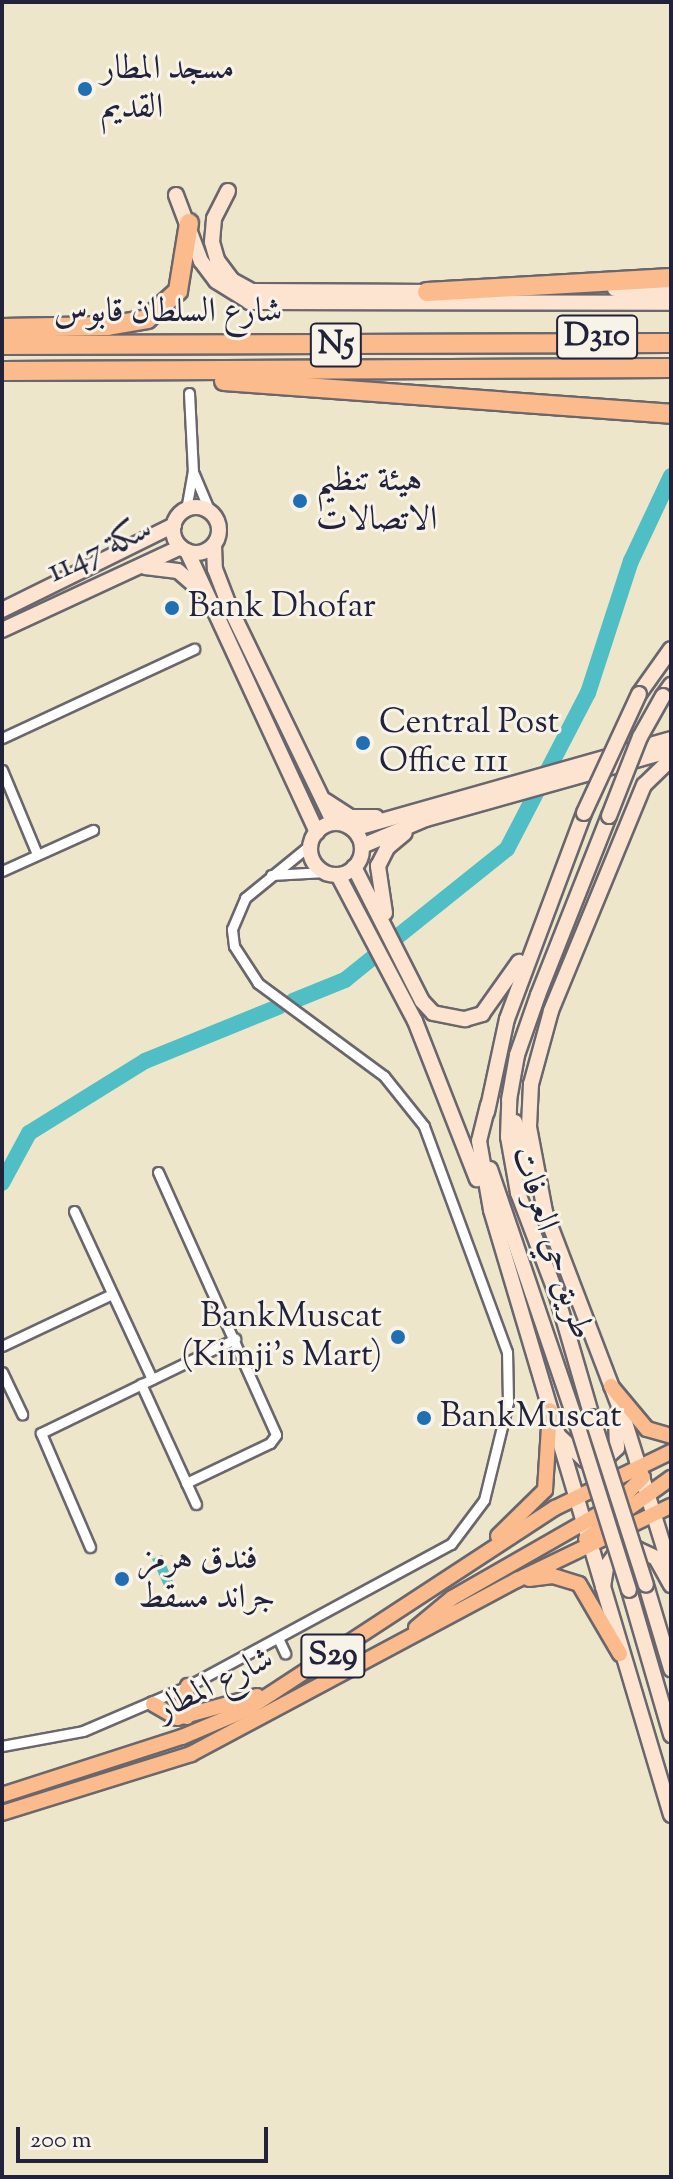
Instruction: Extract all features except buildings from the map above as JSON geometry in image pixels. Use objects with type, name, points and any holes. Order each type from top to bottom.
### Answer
[{"type":"highway","points":[[2,328],[108,326],[147,319],[178,291],[189,223]]},
{"type":"highway","points":[[427,292],[485,294],[671,278]]},
{"type":"highway","name":"D310","points":[[522,343],[671,331]]},
{"type":"highway","name":"شارع السلطان قابوس","points":[[2,345],[671,343]]},
{"type":"highway","name":"شارع السلطان قابوس","points":[[2,371],[671,368]]},
{"type":"highway","points":[[81,370],[671,414]]},
{"type":"highway","points":[[588,406],[671,406]]},
{"type":"main road","points":[[228,191],[214,219],[212,242],[217,260],[232,280],[252,291],[427,292]]},
{"type":"main road","points":[[176,195],[201,261],[216,281],[249,302],[671,289]]},
{"type":"main road","points":[[485,294],[671,303]]},
{"type":"main road","points":[[671,750],[396,814],[353,829],[334,823],[316,792],[229,606],[215,569],[214,545],[219,524],[210,512],[186,510],[174,525],[314,838],[312,857],[332,873],[415,1021],[491,1210],[585,1537],[671,1815]]},
{"type":"main road","name":"سكة 1147","points":[[2,610],[174,525]]},
{"type":"main road","points":[[184,549],[202,552],[214,545]]},
{"type":"main road","name":"سكة 1147","points":[[2,630],[133,569],[184,549]]},
{"type":"main road","points":[[133,569],[168,567],[188,577],[207,597]]},
{"type":"main road","name":"طريق حي العرفات","points":[[671,649],[639,694],[584,813],[540,923],[507,1019],[488,1105],[490,1169],[576,1421],[671,1735]]},
{"type":"main road","name":"طريق حي العرفات","points":[[667,691],[640,737],[538,995],[517,1055],[509,1100],[508,1137],[518,1193],[556,1293],[671,1669]]},
{"type":"main road","points":[[574,771],[671,739]]},
{"type":"main road","points":[[545,1212],[529,1127],[536,1054],[644,785],[671,759]]},
{"type":"main road","points":[[515,787],[362,846],[354,867],[397,952],[433,1013],[465,1019],[490,1006],[540,923]]},
{"type":"main road","points":[[316,792],[351,817],[396,814]]},
{"type":"main road","points":[[397,952],[380,898],[378,866],[387,848],[426,819]]},
{"type":"main road","points":[[314,838],[334,823]]},
{"type":"main road","points":[[353,829],[362,846]]},
{"type":"main road","points":[[332,873],[354,867]]},
{"type":"main road","points":[[509,1100],[522,1157],[611,1386],[649,1493],[671,1570]]},
{"type":"main road","points":[[488,1105],[479,1141],[491,1210]]},
{"type":"main road","points":[[556,1433],[585,1460],[609,1460],[619,1438],[611,1386]]},
{"type":"main road","points":[[611,1386],[647,1429],[671,1436]]},
{"type":"main road","points":[[474,1560],[545,1490],[550,1410]]},
{"type":"main road","name":"S29","points":[[642,1472],[671,1452]]},
{"type":"main road","points":[[585,1537],[626,1496],[642,1472]]},
{"type":"main road","name":"شارع المطار","points":[[2,1795],[182,1737],[284,1687],[574,1497],[642,1472]]},
{"type":"main road","points":[[398,1644],[452,1598],[585,1537],[671,1478]]},
{"type":"main road","name":"S29","points":[[655,1514],[671,1506]]},
{"type":"main road","name":"شارع المطار","points":[[2,1813],[191,1754],[517,1580],[585,1537],[655,1514]]},
{"type":"main road","points":[[603,1595],[606,1567],[628,1549],[656,1558],[671,1585]]},
{"type":"main road","points":[[517,1580],[553,1576],[579,1584],[620,1654]]},
{"type":"main road","points":[[187,1717],[183,1701],[188,1686]]},
{"type":"main road","points":[[153,1704],[172,1717],[187,1717],[284,1687]]},
{"type":"main road","points":[[2,1823],[37,1803]]},
{"type":"street","points":[[186,510],[193,472],[189,393]]},
{"type":"street","points":[[193,472],[210,512]]},
{"type":"street","points":[[2,738],[194,649]]},
{"type":"street","points":[[2,770],[37,854]]},
{"type":"street","points":[[2,871],[93,830]]},
{"type":"street","points":[[2,1746],[83,1731],[153,1704],[451,1544],[484,1500],[509,1385],[503,1334],[424,1126],[384,1076],[258,983],[237,957],[232,929],[236,914],[251,890],[314,838]]},
{"type":"street","points":[[271,875],[332,873]]},
{"type":"street","points":[[158,1172],[276,1435],[270,1443],[186,1483]]},
{"type":"street","points":[[74,1211],[152,1379]]},
{"type":"street","points":[[3,1342],[112,1294]]},
{"type":"street","points":[[90,1547],[41,1433],[235,1339]]},
{"type":"street","points":[[2,1372],[22,1414]]},
{"type":"street","points":[[141,1384],[196,1504]]},
{"type":"street","points":[[278,1638],[285,1653]]},
{"type":"water","points":[[162,1555],[174,1584],[165,1588],[152,1559]]},
{"type":"waterway","points":[[382,949],[507,849],[588,693],[631,561],[671,476]]},
{"type":"waterway","points":[[293,1001],[345,980],[373,957]]},
{"type":"waterway","points":[[2,1183],[29,1133],[145,1061],[278,1007]]},
{"type":"place","name":"مسجد المطار القديم","points":[[85,89]]},
{"type":"place","name":"هيئة تنظيم الاتصالات","points":[[300,501]]},
{"type":"place","name":"Bank Dhofar","points":[[172,608]]},
{"type":"place","name":"Central Post Office 111","points":[[363,743]]},
{"type":"place","name":"BankMuscat (Kimji's Mart)","points":[[398,1337]]},
{"type":"place","name":"BankMuscat","points":[[424,1418]]},
{"type":"place","name":"فندق هرمز جراند مسقط","points":[[122,1579]]}]
